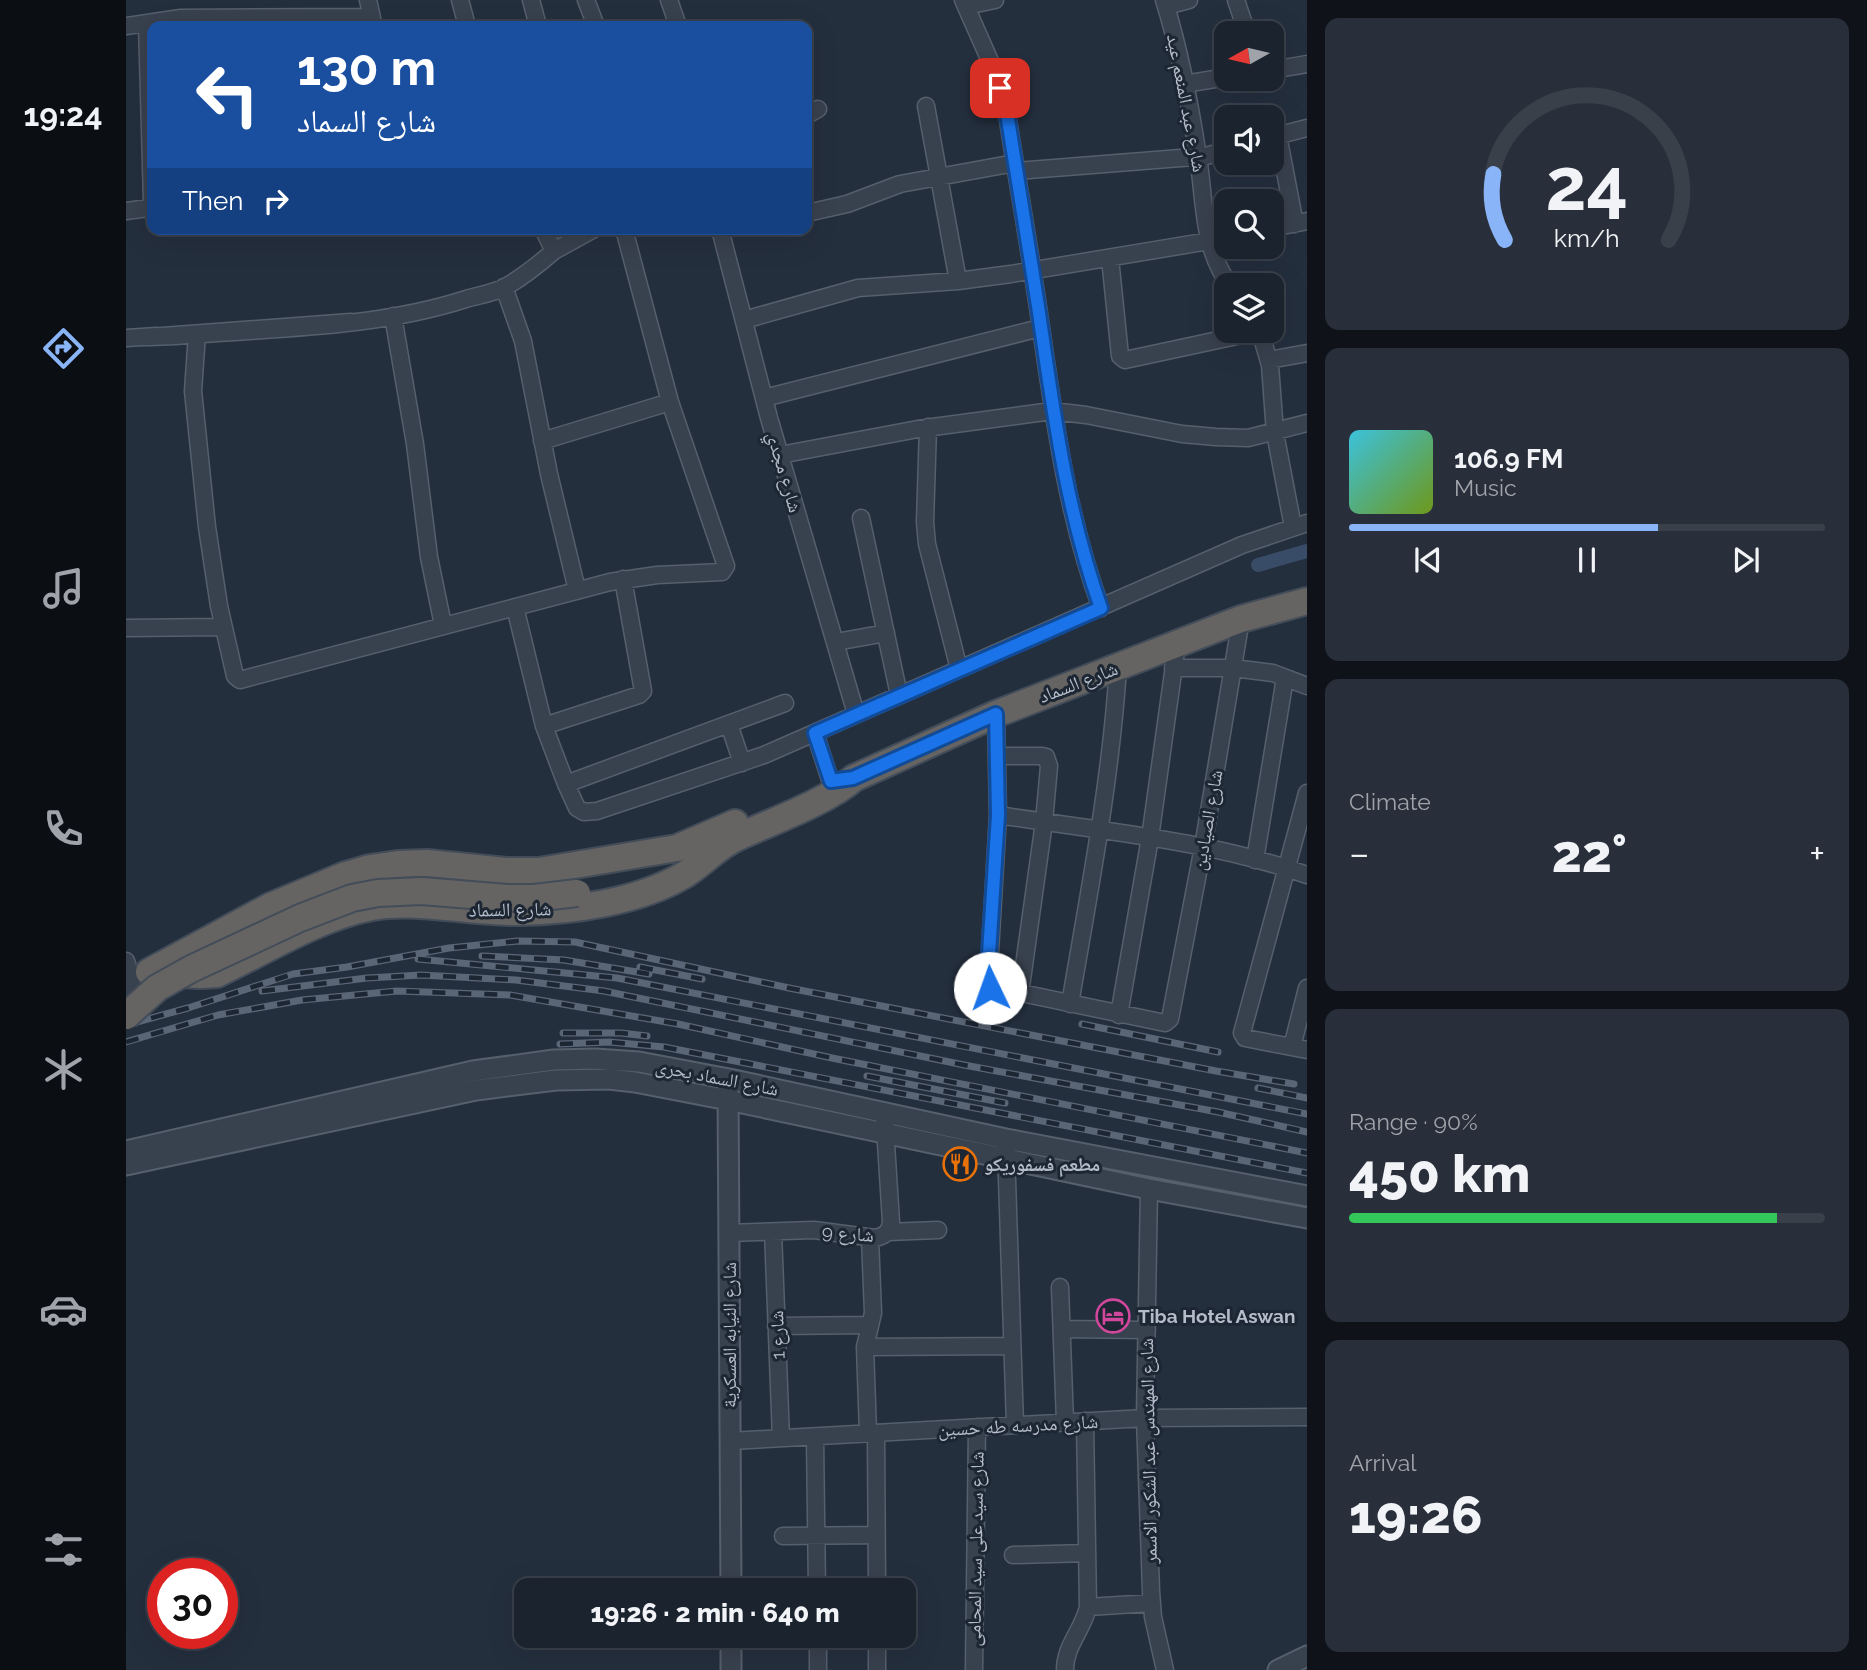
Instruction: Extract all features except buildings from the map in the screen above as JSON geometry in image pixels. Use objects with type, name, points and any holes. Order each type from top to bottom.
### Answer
[{"type":"highway","name":"شارع السماد","points":[[132,980],[271,906],[343,876],[370,868],[427,863],[506,871],[539,870],[677,848],[839,784],[996,714],[1118,667],[1175,656],[1241,620],[1307,601]]},
{"type":"highway","name":"شارع السماد","points":[[132,980],[217,974],[322,923],[374,907],[411,906],[522,912],[619,899],[682,876],[702,864],[722,845],[839,784]]},
{"type":"highway","points":[[132,980],[148,980],[209,946],[331,890],[352,884],[416,877],[576,887],[636,878],[722,845]]},
{"type":"highway","points":[[126,1016],[151,992],[191,969],[300,918],[352,898],[378,893],[422,891],[534,898],[576,887],[677,848]]},
{"type":"street","points":[[369,0],[372,21]]},
{"type":"street","points":[[460,0],[466,21]]},
{"type":"street","points":[[531,0],[537,21]]},
{"type":"street","points":[[586,0],[594,21]]},
{"type":"street","points":[[669,0],[676,21]]},
{"type":"street","points":[[995,0],[965,3],[994,70],[1006,107],[1052,411],[1075,527],[1101,608]]},
{"type":"street","points":[[1165,3],[1189,0]]},
{"type":"street","points":[[1236,0],[1243,21]]},
{"type":"street","name":"شارع عبد المنعم عيد","points":[[1165,3],[1176,38],[1198,156],[1210,241],[1222,273]]},
{"type":"street","points":[[161,21],[181,18],[324,21]]},
{"type":"street","points":[[126,26],[147,23]]},
{"type":"street","points":[[1284,68],[1307,64]]},
{"type":"street","points":[[1184,84],[1214,79]]},
{"type":"street","points":[[926,107],[958,281]]},
{"type":"street","points":[[1284,134],[1307,128]]},
{"type":"street","points":[[812,212],[847,204],[900,184],[939,175],[1214,153]]},
{"type":"street","points":[[1284,166],[1301,223]]},
{"type":"street","points":[[126,211],[147,206]]},
{"type":"street","points":[[546,235],[554,251]]},
{"type":"street","points":[[351,322],[149,337],[197,334],[351,322],[446,306],[504,287],[530,271],[554,251],[583,235]]},
{"type":"street","points":[[197,334],[193,391],[207,527],[223,627],[235,676],[244,681],[443,625],[622,579],[722,572],[726,568],[670,402],[626,235]]},
{"type":"street","name":"شارع مجدي","points":[[725,235],[764,398],[856,714]]},
{"type":"street","points":[[744,320],[858,288],[958,281],[1214,240]]},
{"type":"street","points":[[1110,258],[1120,356],[1125,360],[1214,341]]},
{"type":"street","points":[[504,287],[523,341],[542,441],[577,590]]},
{"type":"street","points":[[393,316],[415,444],[429,557],[443,625]]},
{"type":"street","points":[[126,338],[351,322]]},
{"type":"street","points":[[764,398],[1040,328]]},
{"type":"street","points":[[515,607],[544,726],[577,808],[583,812],[597,811],[742,763],[1242,545],[1300,525],[1275,433],[1269,360],[1264,343]]},
{"type":"street","points":[[1269,360],[1307,353]]},
{"type":"street","points":[[542,441],[670,402]]},
{"type":"street","points":[[780,455],[928,427],[1052,411],[1086,415],[1182,435],[1248,438],[1307,423]]},
{"type":"street","points":[[928,427],[925,522],[927,544],[959,669]]},
{"type":"street","points":[[861,518],[899,695]]},
{"type":"street","points":[[544,726],[602,709],[643,691],[622,579]]},
{"type":"street","name":"شارع الصيادين","points":[[1119,1015],[1166,1023],[1170,1019],[1203,847],[1241,620]]},
{"type":"street","points":[[126,628],[223,627]]},
{"type":"street","points":[[836,642],[886,633]]},
{"type":"street","points":[[996,714],[998,815],[987,984],[990,988],[1119,1015],[1150,838],[1175,656],[1273,673],[1307,686]]},
{"type":"street","points":[[1070,1004],[1100,830],[1115,720],[1118,667]]},
{"type":"street","points":[[1255,860],[1285,678]]},
{"type":"street","points":[[566,784],[785,703]]},
{"type":"street","points":[[729,724],[742,763]]},
{"type":"street","points":[[815,733],[839,784]]},
{"type":"street","points":[[998,756],[1045,757],[1049,766],[1044,822],[1020,994]]},
{"type":"street","points":[[1307,793],[1242,1033],[1245,1038],[1299,1048],[1307,988]]},
{"type":"street","points":[[998,815],[1203,847],[1287,867],[1307,875]]},
{"type":"street","name":"شارع السماد بحرى","points":[[131,1156],[475,1081],[554,1060],[595,1059],[639,1062],[729,1079],[1006,1139],[1307,1196]]},
{"type":"street","points":[[554,1060],[556,1080]]},
{"type":"street","name":"شارع السماد بحرى","points":[[475,1081],[585,1078],[635,1082],[1149,1189],[1307,1218]]},
{"type":"street","name":"شارع النيابه العسكرية","points":[[729,1079],[731,1578]]},
{"type":"street","name":"شارع 9","points":[[729,1233],[814,1230],[870,1238],[880,1237],[888,1232],[891,1222],[884,1112]]},
{"type":"street","points":[[1006,1139],[1015,1425]]},
{"type":"street","name":"شارع المهندس عبد الشكور الاسمر","points":[[1149,1189],[1145,1418],[1152,1604],[1165,1670]]},
{"type":"street","points":[[888,1232],[938,1230]]},
{"type":"street","name":"شارع 1","points":[[772,1232],[781,1438]]},
{"type":"street","points":[[870,1238],[873,1313],[865,1347],[872,1433],[877,1578]]},
{"type":"street","points":[[1060,1287],[1065,1422]]},
{"type":"street","points":[[776,1326],[870,1325]]},
{"type":"street","points":[[1062,1329],[1147,1330]]},
{"type":"street","points":[[865,1347],[1012,1346]]},
{"type":"street","name":"شارع مدرسه طه حسين","points":[[730,1441],[1145,1418],[1307,1417]]},
{"type":"street","points":[[1065,1670],[1070,1645],[1083,1623],[1088,1607],[1085,1421]]},
{"type":"street","name":"شارع سيد على سيد المحامى","points":[[974,1670],[976,1427]]},
{"type":"street","points":[[815,1437],[817,1578]]},
{"type":"street","points":[[783,1536],[876,1535]]},
{"type":"street","points":[[1013,1555],[1087,1553]]},
{"type":"street","points":[[1088,1607],[1152,1604]]},
{"type":"street","points":[[731,1648],[732,1670]]},
{"type":"street","points":[[818,1648],[818,1670]]},
{"type":"street","points":[[877,1648],[877,1670]]},
{"type":"street","points":[[1278,1670],[1307,1656]]},
{"type":"waterway","points":[[1258,565],[1307,551]]},
{"type":"railway","points":[[126,1025],[293,974],[449,948],[518,941],[575,942],[789,988],[1294,1084]]},
{"type":"railway","points":[[482,956],[564,960],[649,974]]},
{"type":"railway","points":[[418,959],[617,978],[1307,1114]]},
{"type":"railway","points":[[640,967],[702,979]]},
{"type":"railway","points":[[262,991],[367,978],[421,975],[516,980],[604,991],[964,1065],[1218,1112],[1307,1132]]},
{"type":"railway","points":[[126,1042],[218,1015],[302,1000],[397,991],[510,995],[678,1024],[832,1058],[1307,1153]]},
{"type":"railway","points":[[1082,1024],[1218,1052]]},
{"type":"railway","points":[[563,1033],[647,1036]]},
{"type":"railway","points":[[560,1044],[609,1042],[664,1047],[1307,1173]]},
{"type":"railway","points":[[867,1076],[1005,1103]]},
{"type":"railway","points":[[1258,1088],[1307,1098]]},
{"type":"place","name":"مطعم فسفوريكو","points":[[960,1164]]},
{"type":"place","name":"Tiba Hotel Aswan","points":[[1113,1316]]},
{"type":"route","points":[[990,988],[987,984],[998,794],[996,714],[853,778],[831,781],[815,733],[1101,608],[1084,561],[1065,479],[1052,411],[1006,107],[1000,88]]}]
